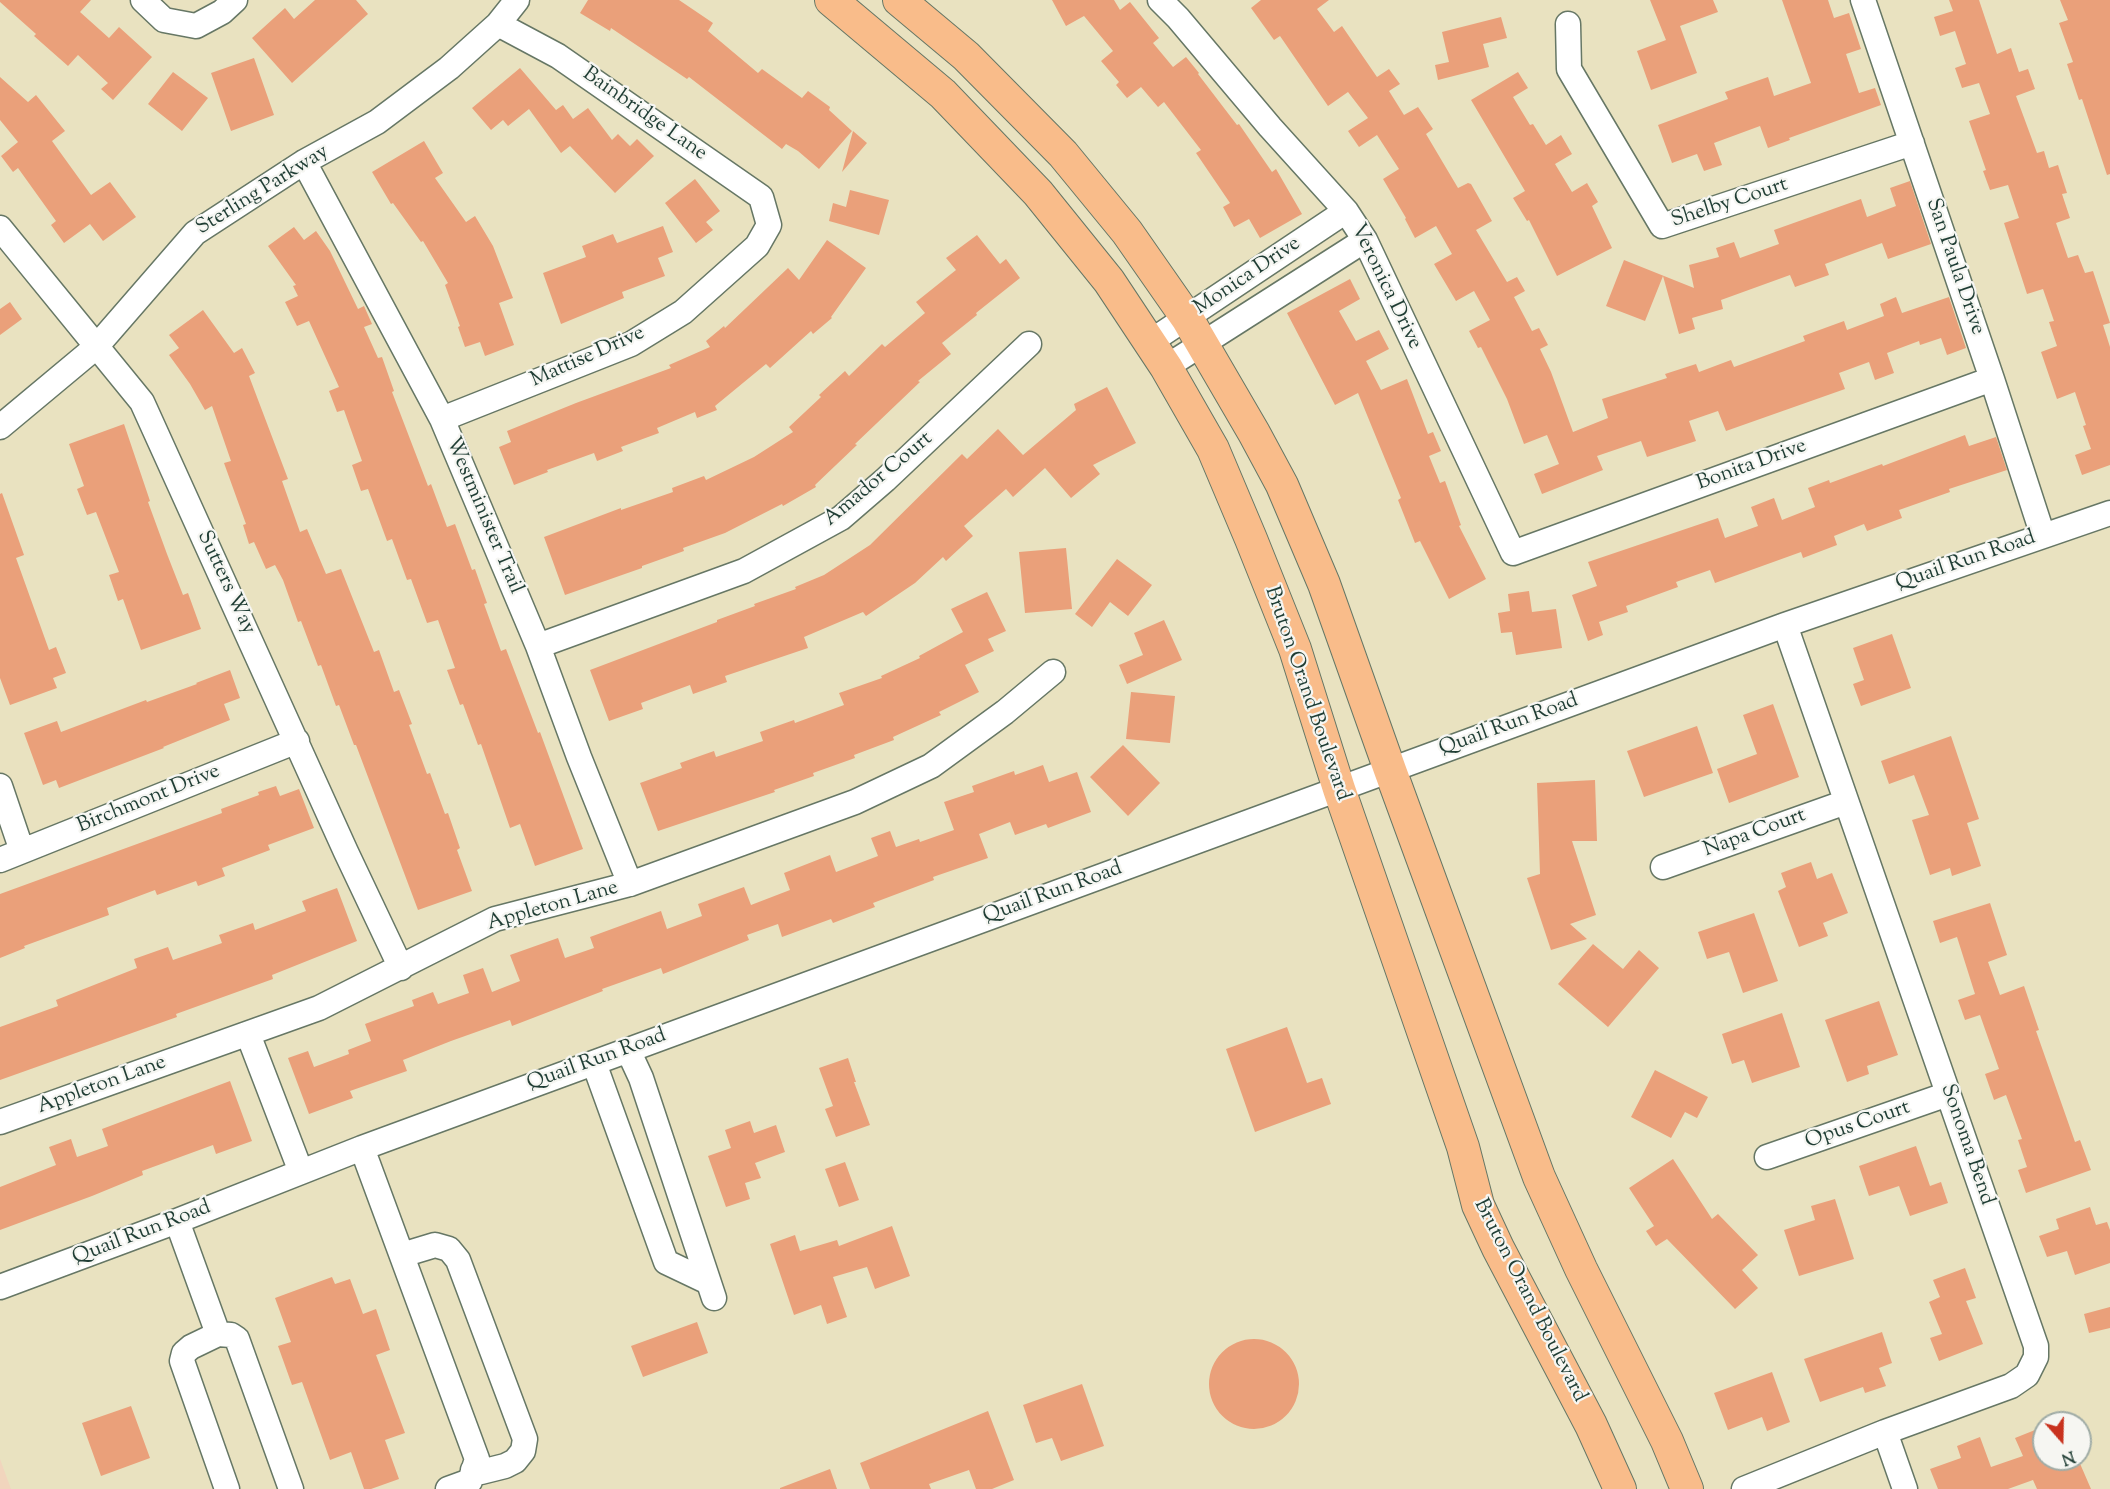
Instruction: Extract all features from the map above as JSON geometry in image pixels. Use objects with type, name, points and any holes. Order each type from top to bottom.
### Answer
[{"type":"main road","name":"Bruton Orand Boulevard","points":[[831,0],[944,94],[1038,193],[1109,281],[1158,354],[1213,449],[1295,649],[1339,789],[1463,1147],[1478,1205],[1498,1248],[1591,1425],[1620,1489]]},
{"type":"main road","points":[[899,0],[966,56],[1063,154],[1127,232],[1194,331],[1282,485],[1324,584],[1389,770],[1539,1177],[1576,1259],[1667,1441],[1687,1489]]},
{"type":"street","points":[[142,0],[164,20],[196,26],[222,12],[235,0]]},
{"type":"street","name":"Sterling Parkway","points":[[0,427],[96,347],[195,232],[304,162],[378,122],[449,68],[498,24],[517,0]]},
{"type":"street","name":"Veronica Drive","points":[[1160,0],[1346,211],[1365,240],[1513,553]]},
{"type":"street","name":"San Paula Drive","points":[[1863,0],[2043,536]]},
{"type":"street","name":"Bainbridge Lane","points":[[498,24],[558,56],[761,197],[769,225]]},
{"type":"street","name":"Shelby Court","points":[[1568,24],[1569,69],[1662,226],[1912,143]]},
{"type":"street","name":"Westminister Trail","points":[[304,162],[442,419],[538,646],[630,884]]},
{"type":"street","name":"Monica Drive","points":[[1194,331],[1346,211]]},
{"type":"street","name":"Mattise Drive","points":[[442,419],[631,344],[683,312],[757,246],[769,225]]},
{"type":"street","name":"Sutters Way","points":[[0,228],[142,402],[401,968]]},
{"type":"street","name":"Monica Drive","points":[[1158,354],[1194,331],[1365,240]]},
{"type":"street","name":"Amador Court","points":[[538,646],[744,571],[841,518],[885,480],[1029,344]]},
{"type":"street","name":"Bonita Drive","points":[[1513,553],[1992,379]]},
{"type":"street","name":"Quail Run Road","points":[[0,1287],[177,1221],[362,1148],[1389,770],[1785,625],[2110,513]]},
{"type":"street","name":"Sonoma Bend","points":[[1744,1489],[1886,1432],[2020,1382],[2027,1375],[2036,1357],[2036,1346],[1785,625]]},
{"type":"street","name":"Appleton Lane","points":[[0,1122],[319,1008],[495,919],[630,884],[855,802],[931,766],[1005,712],[1053,672]]},
{"type":"street","name":"Birchmont Drive","points":[[11,856],[297,741]]},
{"type":"street","points":[[0,786],[11,856]]},
{"type":"street","name":"Napa Court","points":[[1663,867],[1846,801]]},
{"type":"street","points":[[248,1034],[301,1172]]},
{"type":"street","points":[[594,1063],[666,1262],[711,1290],[640,1078],[628,1050]]},
{"type":"street","name":"Opus Court","points":[[1767,1157],[1948,1095]]},
{"type":"street","points":[[362,1148],[477,1459],[470,1481],[448,1489]]},
{"type":"street","points":[[177,1221],[218,1334]]},
{"type":"street","points":[[402,1255],[435,1245],[449,1249],[458,1260],[525,1439],[523,1451],[515,1461],[481,1472],[473,1470]]},
{"type":"street","points":[[227,1489],[182,1361],[184,1353],[191,1347],[218,1334],[231,1335],[237,1339],[291,1489]]},
{"type":"street","points":[[1886,1432],[1905,1489]]},
{"type":"shaded area","points":[[0,1459],[11,1489],[0,1489]]},
{"type":"building","points":[[0,0],[91,0],[80,12],[109,38],[119,27],[152,57],[113,100],[101,89],[108,83],[78,55],[68,66],[34,36],[36,34]]},
{"type":"building","points":[[315,0],[356,0],[368,14],[292,83],[252,38],[285,8],[294,19]]},
{"type":"building","points":[[588,0],[679,0],[713,23],[708,31],[758,73],[762,69],[802,98],[808,91],[830,107],[829,110],[852,131],[819,169],[786,144],[782,149],[689,77],[687,79],[611,28],[610,31],[580,13]]},
{"type":"building","points":[[1052,0],[1114,0],[1120,10],[1130,2],[1159,38],[1153,43],[1173,67],[1186,57],[1199,73],[1237,125],[1239,124],[1272,172],[1276,169],[1302,214],[1260,238],[1249,219],[1234,227],[1223,207],[1230,203],[1196,153],[1201,150],[1164,102],[1158,107],[1141,87],[1127,98],[1116,85],[1119,82],[1101,61],[1113,51],[1084,16],[1066,26]]},
{"type":"building","points":[[1261,0],[1329,0],[1317,9],[1334,32],[1342,26],[1377,77],[1389,69],[1400,84],[1389,91],[1404,115],[1418,107],[1433,129],[1426,134],[1458,188],[1468,183],[1471,184],[1492,221],[1476,230],[1507,282],[1517,277],[1525,291],[1514,297],[1532,331],[1539,328],[1548,345],[1540,349],[1573,432],[1608,418],[1602,399],[1667,378],[1665,374],[1696,364],[1699,372],[1731,360],[1734,367],[1805,341],[1803,336],[1844,321],[1847,330],[1884,316],[1880,304],[1896,297],[1902,313],[1949,297],[1966,348],[1947,355],[1941,338],[1920,345],[1919,341],[1887,353],[1894,373],[1875,380],[1869,362],[1839,373],[1845,389],[1726,431],[1718,411],[1689,421],[1696,441],[1647,457],[1641,441],[1597,456],[1603,470],[1542,494],[1534,474],[1559,464],[1547,435],[1524,444],[1507,399],[1481,347],[1478,348],[1469,331],[1490,320],[1474,291],[1456,301],[1434,264],[1452,254],[1436,226],[1415,238],[1383,179],[1399,169],[1377,135],[1359,147],[1348,131],[1368,118],[1348,92],[1328,106],[1280,36],[1274,40],[1251,8]]},
{"type":"building","points":[[1650,0],[1713,0],[1718,12],[1680,26],[1697,73],[1651,90],[1637,51],[1666,40]]},
{"type":"building","points":[[1782,0],[1828,0],[1834,18],[1849,13],[1861,49],[1846,54],[1859,93],[1875,88],[1881,105],[1789,138],[1790,140],[1768,148],[1760,126],[1714,143],[1722,165],[1704,171],[1697,154],[1672,163],[1658,125],[1728,99],[1725,92],[1768,77],[1774,96],[1811,83]]},
{"type":"building","points":[[1949,0],[1979,0],[1997,54],[2011,48],[2019,72],[2028,69],[2035,89],[2016,96],[2037,153],[2044,151],[2049,168],[2058,165],[2067,193],[2062,194],[2070,218],[2056,223],[2068,258],[2078,255],[2085,273],[2093,271],[2110,323],[2103,325],[2110,347],[2110,465],[2082,475],[2075,455],[2091,449],[2075,392],[2057,399],[2041,352],[2057,346],[2049,322],[2054,321],[2043,289],[2027,294],[2004,223],[2019,218],[2008,185],[1990,190],[1983,171],[1986,170],[1969,121],[1990,114],[1979,83],[1962,88],[1955,68],[1966,64],[1955,31],[1940,36],[1934,17],[1953,11]]},
{"type":"building","points":[[2060,0],[2110,0],[2110,174],[2107,175],[2082,99],[2079,100],[2067,64],[2073,62],[2059,23],[2068,20]]},
{"type":"building","points":[[1501,17],[1507,38],[1483,44],[1489,67],[1438,80],[1435,65],[1449,62],[1442,32]]},
{"type":"building","points":[[254,58],[274,115],[231,131],[211,73]]},
{"type":"building","points":[[520,68],[556,110],[563,105],[573,119],[588,108],[612,140],[618,134],[630,146],[637,139],[654,156],[615,193],[570,146],[561,153],[529,109],[508,126],[503,120],[491,130],[472,108]]},
{"type":"building","points":[[173,72],[208,98],[182,131],[148,104]]},
{"type":"building","points":[[1518,72],[1528,88],[1513,97],[1530,125],[1533,124],[1546,145],[1561,135],[1572,154],[1555,164],[1572,192],[1587,183],[1598,202],[1592,206],[1612,248],[1557,276],[1529,220],[1527,221],[1513,198],[1525,191],[1471,100]]},
{"type":"building","points":[[0,77],[28,102],[36,95],[65,131],[52,141],[91,195],[110,182],[136,217],[103,241],[90,224],[64,243],[51,225],[56,221],[18,168],[13,172],[1,156],[18,142],[0,120]]},
{"type":"building","points":[[853,131],[867,143],[842,172]]},
{"type":"building","points":[[424,141],[443,173],[435,178],[466,222],[475,216],[493,246],[513,298],[499,303],[514,345],[485,356],[480,342],[465,347],[445,285],[448,283],[423,241],[421,242],[393,203],[391,204],[372,172]]},
{"type":"building","points":[[695,179],[720,211],[706,222],[713,230],[696,243],[665,203]]},
{"type":"building","points":[[1910,181],[1931,244],[1888,259],[1882,243],[1825,264],[1829,275],[1795,287],[1790,275],[1721,300],[1723,309],[1692,318],[1695,329],[1679,334],[1663,276],[1645,321],[1606,306],[1624,260],[1694,288],[1689,265],[1719,257],[1716,248],[1734,242],[1740,258],[1779,244],[1774,230],[1861,199],[1867,217],[1896,206],[1890,188]]},
{"type":"building","points":[[850,190],[889,200],[879,235],[829,221],[833,203],[846,207]]},
{"type":"building","points":[[663,226],[673,252],[658,258],[665,276],[622,292],[624,298],[561,324],[543,273],[586,257],[582,246],[613,234],[617,243]]},
{"type":"building","points":[[294,227],[304,240],[316,231],[330,251],[358,309],[364,306],[372,324],[364,327],[378,358],[382,357],[394,391],[392,392],[428,486],[431,484],[447,527],[455,524],[472,570],[475,569],[487,603],[484,604],[501,651],[506,649],[538,733],[540,732],[583,849],[535,866],[520,824],[510,828],[481,744],[478,745],[447,670],[455,668],[438,620],[427,623],[411,579],[407,580],[392,539],[387,541],[368,489],[361,491],[352,465],[362,461],[344,410],[337,412],[329,391],[339,387],[309,321],[297,326],[285,302],[298,296],[293,286],[296,285],[268,246]]},
{"type":"building","points":[[977,235],[1000,264],[1006,259],[1020,278],[942,343],[951,354],[918,381],[920,382],[855,444],[857,445],[815,485],[816,487],[783,506],[782,504],[725,533],[683,548],[684,551],[565,595],[544,537],[621,508],[621,510],[673,492],[672,488],[704,476],[706,480],[754,457],[793,432],[789,427],[845,371],[849,376],[882,344],[885,347],[925,313],[916,302],[956,270],[946,258]]},
{"type":"building","points":[[827,240],[866,268],[832,318],[813,334],[811,331],[770,368],[766,364],[715,406],[717,410],[697,418],[695,412],[657,428],[659,433],[621,447],[623,451],[597,461],[594,453],[514,485],[499,447],[511,442],[507,431],[671,368],[669,365],[710,347],[706,341],[724,326],[725,328],[788,268],[799,280]]},
{"type":"building","points":[[1350,279],[1360,299],[1339,311],[1356,341],[1379,330],[1389,349],[1366,361],[1381,390],[1407,379],[1428,434],[1433,432],[1441,451],[1429,456],[1440,483],[1445,481],[1461,525],[1459,526],[1486,579],[1449,599],[1420,541],[1415,543],[1398,500],[1401,498],[1358,393],[1335,405],[1287,313]]},
{"type":"building","points":[[10,302],[22,319],[0,335],[0,309]]},
{"type":"building","points":[[203,310],[234,353],[242,348],[255,373],[249,376],[288,479],[282,481],[300,532],[307,529],[326,574],[341,569],[374,652],[379,650],[394,692],[399,690],[427,774],[430,773],[445,814],[448,813],[460,848],[457,850],[472,891],[418,910],[356,745],[354,745],[339,705],[336,706],[321,665],[318,666],[301,621],[298,622],[283,580],[275,565],[266,569],[254,542],[249,544],[243,525],[246,524],[224,463],[231,461],[212,406],[205,410],[169,355],[179,348],[169,335]]},
{"type":"building","points":[[1107,387],[1136,443],[1093,465],[1100,474],[1071,498],[1045,468],[1013,497],[1006,489],[964,526],[973,536],[946,561],[943,557],[915,583],[866,616],[863,612],[804,637],[808,648],[725,676],[727,682],[693,694],[690,685],[641,703],[643,709],[609,721],[590,670],[717,622],[717,620],[796,589],[795,587],[824,575],[870,545],[962,454],[967,459],[998,429],[1023,455],[1076,410],[1074,404]]},
{"type":"building","points":[[124,424],[167,554],[183,595],[188,593],[201,629],[141,650],[123,599],[118,601],[109,575],[119,572],[96,512],[87,515],[77,489],[84,486],[69,444]]},
{"type":"building","points":[[1965,435],[1969,446],[1996,437],[2007,470],[1949,489],[1950,492],[1899,510],[1902,518],[1867,531],[1864,524],[1834,536],[1837,545],[1803,558],[1801,552],[1715,583],[1710,570],[1676,582],[1678,587],[1626,606],[1628,612],[1599,622],[1603,635],[1588,641],[1572,595],[1597,586],[1588,562],[1718,518],[1725,538],[1758,526],[1751,507],[1774,498],[1782,520],[1815,507],[1808,488],[1829,480],[1830,483],[1882,464],[1883,466]]},
{"type":"building","points":[[2,493],[24,555],[16,558],[49,650],[56,647],[66,673],[53,678],[57,688],[10,705],[0,678],[0,494]]},
{"type":"building","points":[[1066,548],[1072,609],[1025,613],[1019,552]]},
{"type":"building","points":[[1117,559],[1152,585],[1128,616],[1110,602],[1092,627],[1075,614]]},
{"type":"building","points":[[1529,591],[1532,612],[1556,609],[1562,648],[1516,655],[1512,632],[1501,633],[1498,613],[1510,611],[1508,594]]},
{"type":"building","points":[[987,592],[1006,631],[988,639],[994,651],[965,665],[979,692],[939,712],[941,715],[893,737],[894,740],[854,755],[855,758],[813,773],[814,776],[774,790],[775,792],[658,831],[640,783],[682,768],[680,763],[714,751],[716,757],[763,741],[760,732],[794,720],[795,723],[844,705],[839,693],[882,678],[881,676],[920,658],[919,656],[963,632],[951,609]]},
{"type":"building","points":[[1164,620],[1182,660],[1127,684],[1119,665],[1143,655],[1134,633]]},
{"type":"building","points":[[1892,634],[1911,688],[1861,706],[1853,684],[1864,680],[1853,648]]},
{"type":"building","points":[[230,670],[240,698],[224,704],[230,720],[59,788],[56,780],[43,785],[24,733],[57,721],[61,732]]},
{"type":"building","points":[[1131,692],[1175,696],[1170,743],[1126,739]]},
{"type":"building","points":[[1773,704],[1799,777],[1729,803],[1717,769],[1757,754],[1743,715]]},
{"type":"building","points":[[1697,726],[1713,773],[1644,797],[1627,751]]},
{"type":"building","points":[[1951,736],[1979,819],[1967,823],[1981,866],[1952,876],[1950,868],[1930,875],[1912,820],[1929,815],[1914,775],[1889,784],[1881,761]]},
{"type":"building","points":[[1123,745],[1160,783],[1128,816],[1090,777]]},
{"type":"building","points":[[1043,765],[1049,782],[1077,772],[1091,812],[1048,828],[1046,824],[1015,835],[1010,822],[979,834],[988,858],[933,877],[934,880],[873,903],[875,907],[833,923],[831,919],[782,937],[778,924],[747,935],[749,940],[663,974],[661,968],[602,989],[603,991],[512,1026],[510,1020],[451,1041],[403,1060],[407,1071],[350,1091],[353,1098],[309,1114],[288,1058],[308,1051],[314,1067],[349,1054],[348,1050],[371,1041],[365,1024],[414,1006],[412,1000],[433,992],[438,1004],[469,993],[463,975],[483,968],[492,992],[520,981],[510,955],[558,938],[565,958],[594,948],[590,937],[661,911],[667,929],[702,916],[698,904],[744,887],[751,905],[790,890],[784,873],[830,855],[836,872],[878,856],[871,838],[890,831],[896,847],[919,839],[920,842],[954,830],[944,802],[974,792],[972,786],[1014,771],[1015,775]]},
{"type":"building","points":[[1595,780],[1597,841],[1572,841],[1596,915],[1570,924],[1587,939],[1551,950],[1527,878],[1540,874],[1537,783]]},
{"type":"building","points":[[276,786],[280,796],[299,789],[314,828],[268,845],[270,850],[222,868],[225,876],[198,886],[196,881],[157,895],[155,890],[107,908],[109,915],[24,946],[25,948],[0,958],[0,894],[222,813],[221,809]]},
{"type":"building","points":[[1811,862],[1817,879],[1832,873],[1848,913],[1823,923],[1828,936],[1799,947],[1778,891],[1786,887],[1781,873]]},
{"type":"building","points":[[337,888],[357,941],[272,975],[273,979],[176,1014],[177,1017],[0,1080],[0,1027],[58,1006],[56,1000],[137,968],[134,959],[168,947],[173,960],[222,943],[219,935],[253,923],[255,930],[306,911],[302,901]]},
{"type":"building","points":[[1990,903],[2007,955],[1988,962],[2000,995],[2024,986],[2039,1030],[2036,1031],[2075,1142],[2080,1140],[2091,1170],[2026,1193],[2018,1170],[2027,1167],[2018,1140],[2022,1139],[2006,1095],[1994,1100],[1985,1074],[1999,1069],[1980,1015],[1965,1020],[1958,1000],[1975,994],[1957,937],[1940,943],[1933,921]]},
{"type":"building","points":[[1754,913],[1778,981],[1743,993],[1729,952],[1707,959],[1698,932]]},
{"type":"building","points":[[1593,944],[1623,969],[1639,950],[1659,968],[1608,1027],[1558,984]]},
{"type":"building","points":[[1879,1001],[1898,1055],[1867,1066],[1869,1074],[1847,1082],[1825,1020]]},
{"type":"building","points":[[1782,1013],[1800,1067],[1752,1083],[1744,1060],[1732,1064],[1722,1034]]},
{"type":"building","points":[[1287,1027],[1307,1083],[1322,1078],[1331,1104],[1255,1132],[1226,1049]]},
{"type":"building","points":[[848,1058],[870,1125],[836,1137],[825,1109],[833,1106],[819,1068]]},
{"type":"building","points":[[1655,1070],[1708,1097],[1697,1118],[1685,1112],[1671,1138],[1631,1117]]},
{"type":"building","points":[[230,1081],[252,1141],[216,1154],[213,1145],[142,1171],[143,1175],[92,1196],[0,1230],[0,1187],[56,1165],[49,1147],[71,1139],[77,1157],[108,1146],[102,1129]]},
{"type":"building","points":[[750,1121],[754,1133],[776,1125],[785,1152],[755,1163],[761,1178],[745,1183],[750,1199],[726,1207],[708,1156],[731,1148],[725,1130]]},
{"type":"building","points":[[1916,1146],[1930,1186],[1941,1182],[1948,1203],[1910,1216],[1899,1186],[1869,1196],[1859,1166]]},
{"type":"building","points":[[1673,1159],[1712,1219],[1718,1214],[1758,1255],[1742,1270],[1758,1288],[1735,1309],[1667,1239],[1656,1246],[1646,1231],[1654,1226],[1629,1188]]},
{"type":"building","points":[[845,1162],[859,1200],[839,1207],[825,1169]]},
{"type":"building","points":[[1835,1199],[1854,1259],[1799,1276],[1784,1230],[1815,1220],[1811,1206]]},
{"type":"building","points":[[2090,1207],[2096,1225],[2107,1222],[2110,1230],[2110,1263],[2075,1275],[2067,1251],[2047,1257],[2039,1236],[2059,1229],[2056,1219]]},
{"type":"building","points":[[892,1226],[910,1276],[875,1289],[867,1267],[833,1277],[847,1317],[827,1324],[821,1305],[794,1315],[770,1244],[795,1235],[800,1251],[837,1240],[839,1246]]},
{"type":"building","points":[[1965,1268],[1976,1298],[1966,1301],[1983,1344],[1939,1361],[1930,1338],[1942,1334],[1929,1302],[1940,1297],[1933,1280]]},
{"type":"building","points":[[332,1277],[335,1284],[350,1279],[363,1314],[376,1309],[390,1350],[376,1355],[405,1433],[385,1440],[399,1479],[371,1489],[364,1489],[351,1452],[330,1460],[302,1382],[292,1385],[278,1346],[291,1342],[275,1298]]},
{"type":"building","points":[[2110,1307],[2110,1328],[2089,1333],[2084,1314]]},
{"type":"building","points":[[697,1322],[708,1353],[643,1377],[631,1346]]},
{"type":"building","points":[[1882,1332],[1892,1363],[1879,1368],[1886,1386],[1865,1393],[1863,1387],[1820,1402],[1804,1359]]},
{"type":"building","points":[[1254,1339],[1271,1343],[1286,1352],[1295,1367],[1299,1384],[1295,1401],[1286,1416],[1271,1425],[1254,1429],[1237,1425],[1222,1416],[1213,1401],[1209,1384],[1213,1367],[1222,1352],[1237,1343]]},
{"type":"building","points":[[1772,1372],[1790,1422],[1767,1431],[1762,1417],[1728,1430],[1714,1393]]},
{"type":"building","points":[[1082,1384],[1104,1446],[1061,1461],[1052,1438],[1036,1443],[1023,1405]]},
{"type":"building","points":[[131,1406],[150,1458],[101,1476],[82,1423]]},
{"type":"building","points":[[988,1411],[1014,1480],[992,1489],[976,1489],[969,1470],[929,1484],[931,1489],[870,1489],[860,1463]]},
{"type":"building","points":[[2032,1431],[2032,1471],[2083,1471],[2091,1489],[2037,1489],[2033,1480],[2008,1489],[1938,1489],[1930,1469],[1961,1458],[1957,1446],[1980,1437],[1991,1467],[2023,1456],[2015,1438]]},
{"type":"building","points":[[830,1469],[837,1489],[780,1489],[780,1488]]}]
